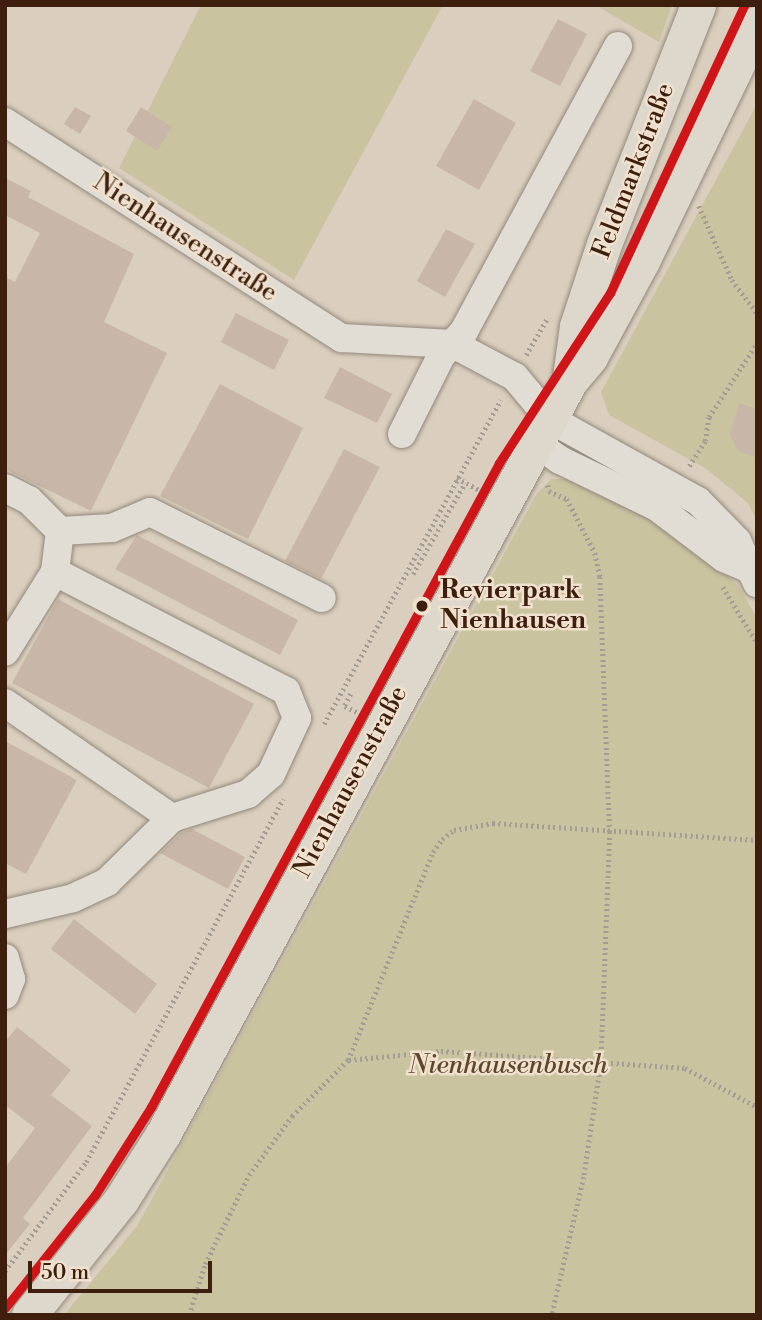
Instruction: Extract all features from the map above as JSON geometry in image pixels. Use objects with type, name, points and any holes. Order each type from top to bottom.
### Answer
[{"type":"main road","name":"Feldmarkstraße","points":[[570,381],[572,346],[600,256],[698,5]]},
{"type":"main road","name":"Feldmarkstraße","points":[[543,431],[570,381],[590,357],[642,261],[757,23]]},
{"type":"main road","name":"Nienhausenstraße","points":[[29,1315],[121,1200],[163,1134],[543,431]]},
{"type":"street","points":[[402,434],[441,356],[453,344],[618,46]]},
{"type":"street","name":"Nienhausenstraße","points":[[5,122],[342,338],[453,344],[514,377],[543,431]]},
{"type":"street","points":[[543,431],[675,487],[717,518],[737,541],[752,576]]},
{"type":"street","points":[[543,431],[561,460],[657,507],[752,576]]},
{"type":"street","points":[[5,488],[30,500],[60,531],[112,528],[150,512],[322,598]]},
{"type":"street","points":[[5,652],[55,572],[60,531]]},
{"type":"street","points":[[5,914],[73,898],[107,882],[172,818],[248,794],[271,774],[297,718],[286,691],[55,572]]},
{"type":"street","points":[[5,703],[172,818]]},
{"type":"street","points":[[5,958],[10,979],[5,995]]},
{"type":"path","points":[[696,201],[732,280],[757,313]]},
{"type":"path","points":[[675,487],[705,441],[709,417],[757,343]]},
{"type":"path","points":[[457,478],[491,496]]},
{"type":"path","points":[[413,574],[465,483]]},
{"type":"path","points":[[548,484],[549,491],[567,499],[595,553],[600,577],[610,832],[601,1065],[584,1177],[552,1315]]},
{"type":"path","points":[[189,1315],[205,1265],[249,1175],[292,1116],[348,1060],[423,875],[442,839],[454,830],[493,823],[757,839]]},
{"type":"path","points":[[348,1060],[441,1051],[601,1065],[685,1068],[757,1107]]},
{"type":"green space","points":[[201,5],[443,5],[294,280],[119,168]]},
{"type":"green space","points":[[595,5],[672,5],[659,42]]},
{"type":"green space","points":[[757,104],[757,521],[748,503],[705,468],[609,415],[601,392]]},
{"type":"green space","name":"Nienhausenbusch","points":[[551,479],[579,479],[699,545],[739,587],[757,618],[757,1315],[64,1315],[137,1226],[536,495]]},
{"type":"building","points":[[558,19],[587,34],[560,86],[530,71]]},
{"type":"building","points":[[474,99],[516,123],[479,190],[436,166]]},
{"type":"building","points":[[75,107],[91,116],[80,134],[64,124]]},
{"type":"building","points":[[141,107],[172,127],[157,151],[126,131]]},
{"type":"building","points":[[5,178],[31,191],[28,197],[134,254],[104,322],[167,353],[91,511],[5,469],[5,277],[15,282],[40,233],[5,215]]},
{"type":"building","points":[[446,229],[475,244],[445,297],[417,281]]},
{"type":"building","points":[[236,313],[289,340],[274,370],[221,342]]},
{"type":"building","points":[[340,367],[392,394],[377,423],[324,398]]},
{"type":"building","points":[[220,384],[303,428],[248,539],[160,496]]},
{"type":"building","points":[[739,403],[757,409],[757,458],[738,451],[730,434]]},
{"type":"building","points":[[344,449],[380,467],[321,579],[285,561]]},
{"type":"building","points":[[137,535],[298,620],[280,655],[115,569]]},
{"type":"building","points":[[58,599],[254,704],[209,788],[12,683]]},
{"type":"building","points":[[5,741],[77,780],[26,874],[5,863]]},
{"type":"building","points":[[192,829],[245,857],[228,889],[160,853],[181,833]]},
{"type":"building","points":[[74,919],[157,984],[135,1014],[51,949]]},
{"type":"building","points":[[17,1027],[71,1070],[51,1095],[92,1126],[23,1218],[30,1224],[5,1255],[5,1168],[35,1128],[5,1105],[5,1042]]},
{"type":"transit line","points":[[5,1308],[95,1195],[151,1107],[499,463],[610,293],[744,5]]},
{"type":"place","name":"Revierpark Nienhausen","points":[[422,606]]}]
